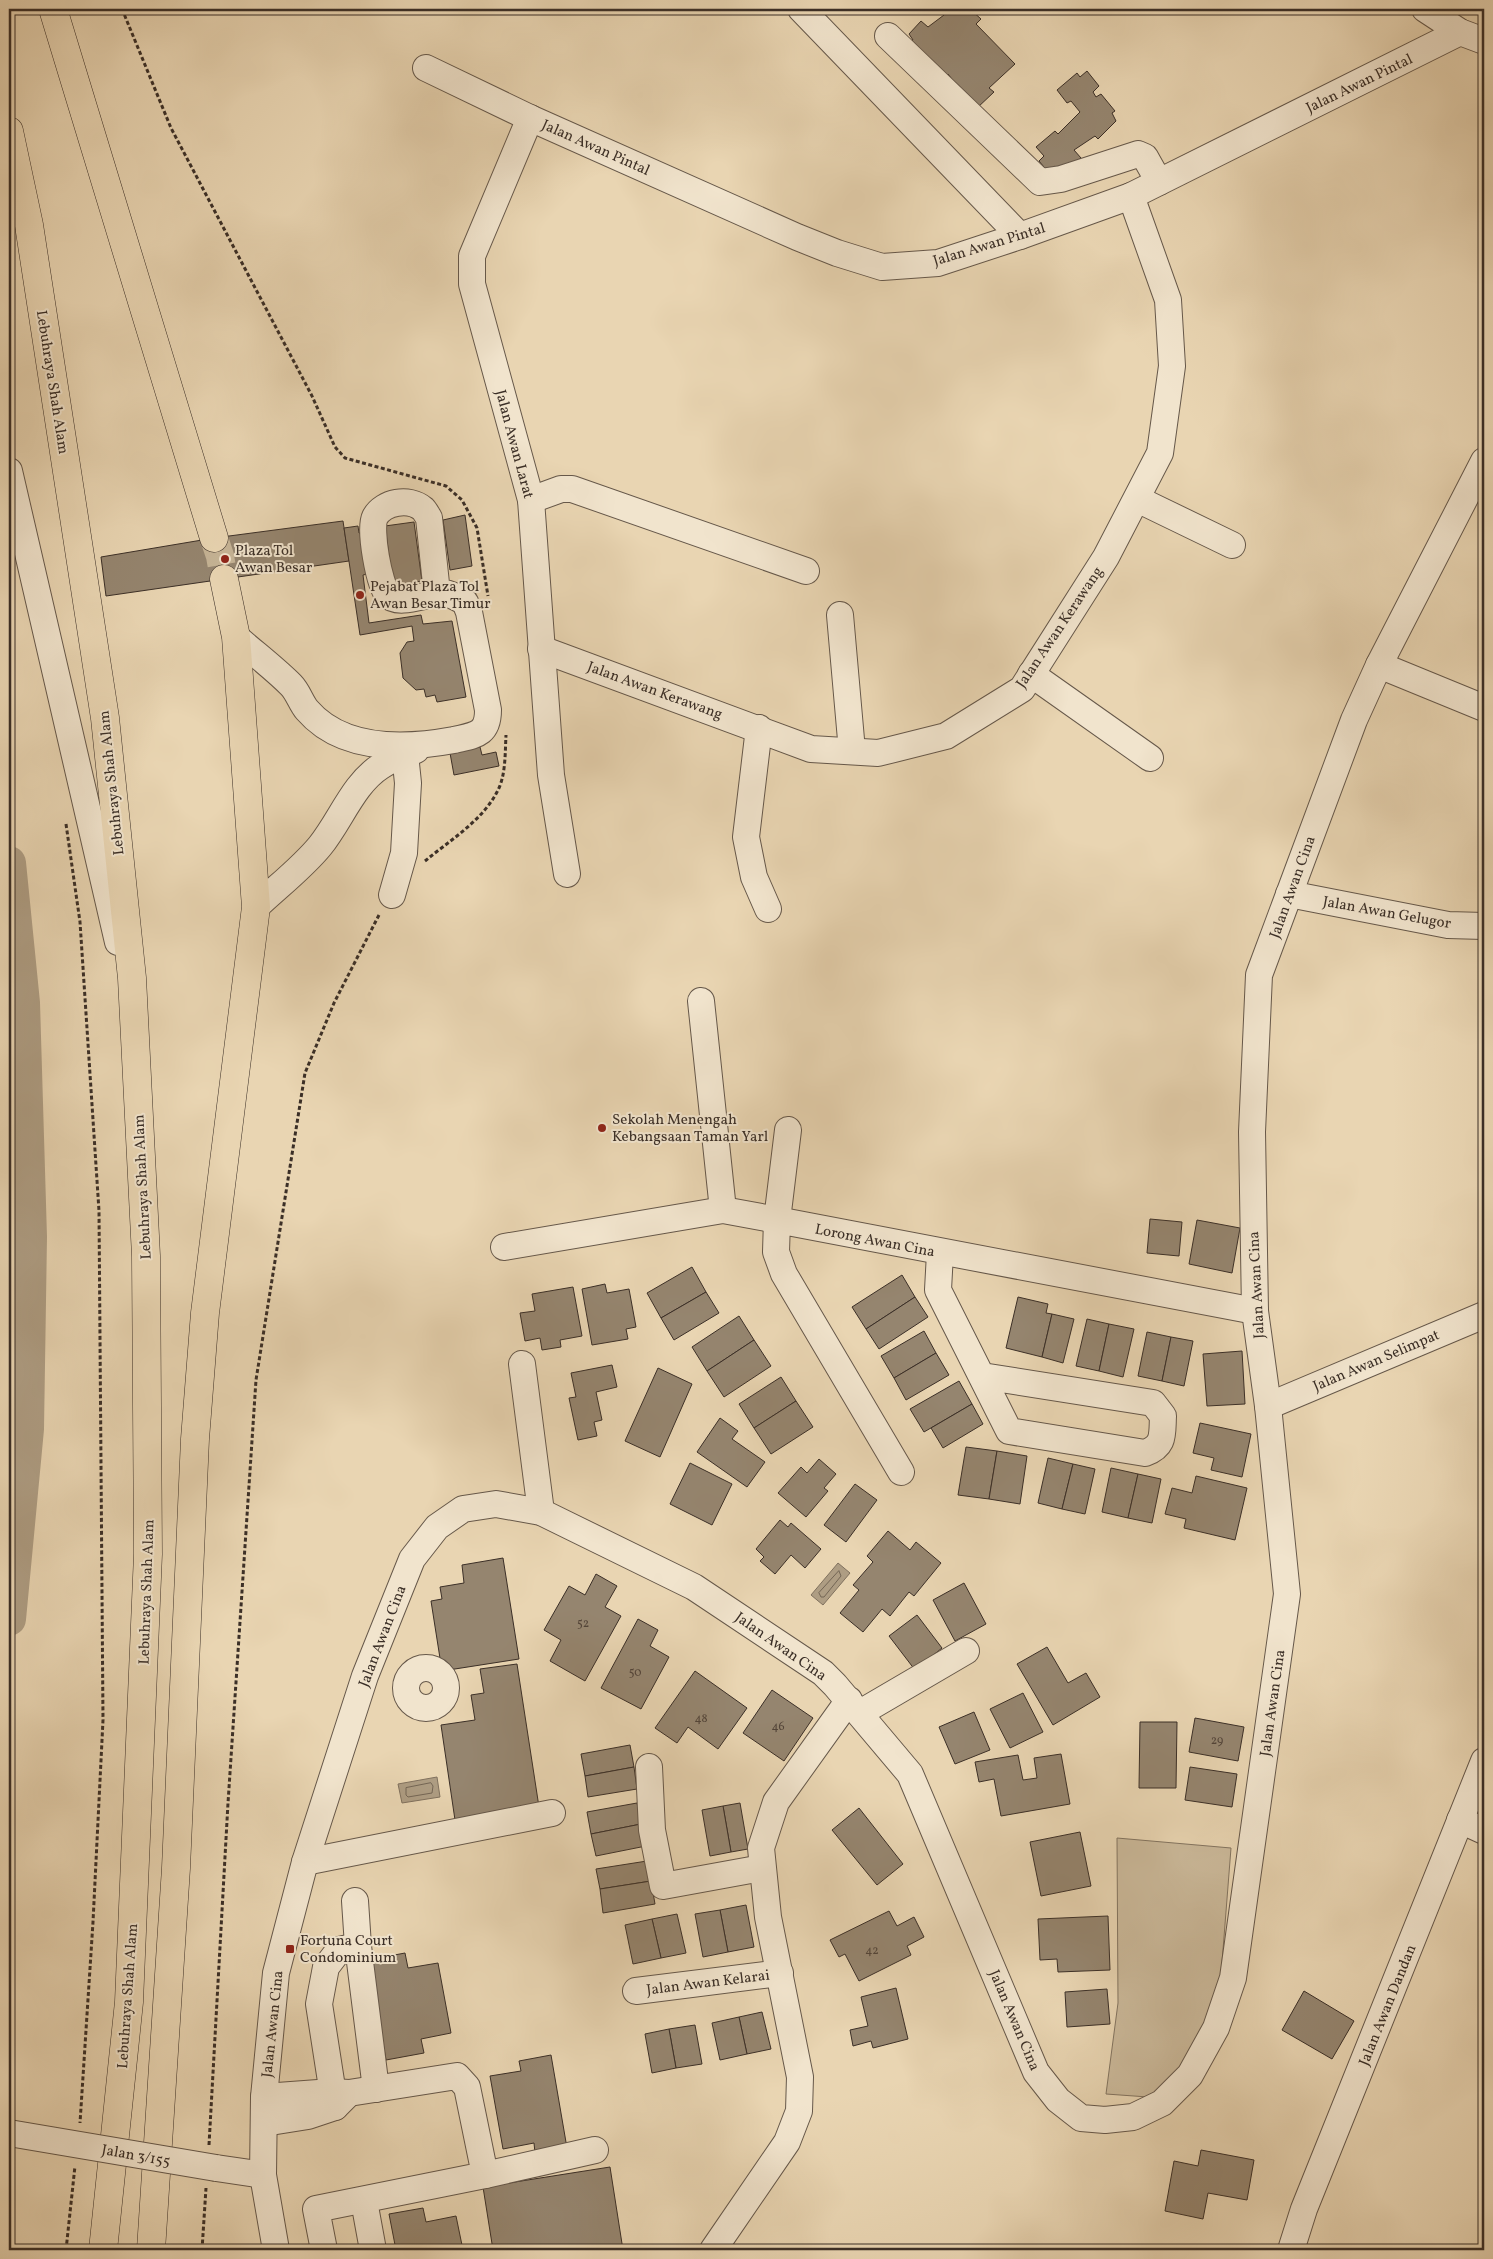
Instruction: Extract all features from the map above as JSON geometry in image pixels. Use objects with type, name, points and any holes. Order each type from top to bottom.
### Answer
[{"type":"highway","points":[[52,9],[214,538]]},
{"type":"highway","name":"Lebuhraya Shah Alam","points":[[9,131],[29,225],[105,718],[133,1011],[146,1256],[148,1554],[129,2002],[103,2250]]},
{"type":"highway","points":[[151,2250],[176,1868],[199,1390],[205,1313],[256,907],[236,637],[224,579]]},
{"type":"street","points":[[1425,9],[1460,32],[1484,41]]},
{"type":"street","points":[[803,10],[1020,236]]},
{"type":"street","name":"Jalan Awan Pintal","points":[[426,68],[530,118],[797,237],[837,253],[882,267],[938,263],[1131,196],[1460,32]]},
{"type":"street","points":[[888,36],[1040,182],[1061,180],[1138,154],[1145,157],[1159,182]]},
{"type":"street","name":"Jalan Awan Larat","points":[[530,118],[472,256],[472,284],[531,500],[552,775],[567,874]]},
{"type":"street","name":"Jalan Awan Kerawang","points":[[541,649],[759,728],[811,749],[878,753],[946,736],[1022,689],[1106,557],[1160,453],[1172,366],[1168,300],[1131,196]]},
{"type":"street","name":"Jalan Awan Cina","points":[[276,2250],[263,2175],[264,2110],[276,1973],[304,1862],[365,1676],[412,1559],[437,1527],[463,1509],[496,1504],[541,1512],[694,1587],[823,1674],[854,1706],[910,1774],[1036,2072],[1058,2100],[1081,2118],[1105,2120],[1133,2118],[1162,2103],[1190,2075],[1216,2028],[1233,1978],[1287,1594],[1268,1406],[1255,1311],[1252,1132],[1259,975],[1354,720],[1379,665],[1484,461]]},
{"type":"street","points":[[9,471],[133,1011]]},
{"type":"street","points":[[531,500],[561,489],[572,489],[806,571]]},
{"type":"street","points":[[1137,499],[1232,545]]},
{"type":"street","points":[[236,637],[292,686],[308,710],[328,728],[356,739],[388,747],[433,744],[472,736],[483,730],[488,722],[488,710],[469,612],[465,602],[456,596],[437,593]]},
{"type":"street","points":[[840,615],[852,751]]},
{"type":"street","points":[[1379,665],[1484,708]]},
{"type":"street","points":[[1031,674],[1150,758]]},
{"type":"street","points":[[759,728],[746,837],[754,876],[768,909]]},
{"type":"street","points":[[256,907],[319,848],[336,826],[356,790],[379,767],[405,754],[433,744]]},
{"type":"street","points":[[392,895],[404,853],[408,783],[405,754]]},
{"type":"street","name":"Jalan Awan Gelugor","points":[[1289,894],[1448,925],[1484,926]]},
{"type":"street","points":[[504,1247],[723,1210],[701,1001]]},
{"type":"street","points":[[788,1130],[777,1220],[776,1252],[784,1274],[901,1472]]},
{"type":"street","name":"Lorong Awan Cina","points":[[723,1210],[1255,1311]]},
{"type":"street","points":[[940,1252],[938,1290],[1009,1431],[1144,1453],[1154,1450],[1161,1441],[1163,1416],[1153,1403],[982,1376]]},
{"type":"street","name":"Jalan Awan Selimpat","points":[[1268,1406],[1484,1315]]},
{"type":"street","points":[[522,1364],[541,1512]]},
{"type":"street","points":[[854,1706],[966,1652]]},
{"type":"street","points":[[365,1676],[406,1687]]},
{"type":"street","name":"Jalan Awan Kelarai","points":[[713,2250],[787,2142],[800,2111],[800,2077],[768,1917],[761,1848],[776,1802],[854,1706]]},
{"type":"street","name":"Jalan Awan Dandan","points":[[1291,2250],[1304,2208],[1484,1760]]},
{"type":"street","points":[[649,1767],[652,1830],[663,1886],[762,1868]]},
{"type":"street","points":[[304,1862],[552,1813]]},
{"type":"street","points":[[1460,1820],[1484,1831]]},
{"type":"street","points":[[355,1901],[358,1946],[376,2089]]},
{"type":"street","points":[[339,2097],[319,2004],[326,1967],[339,1950],[358,1946]]},
{"type":"street","name":"Jalan Awan Kelarai","points":[[636,1991],[780,1973]]},
{"type":"street","points":[[264,2110],[308,2116],[339,2097],[457,2076],[467,2087],[485,2175]]},
{"type":"street","name":"Jalan 3/155","points":[[9,2133],[263,2175]]},
{"type":"street","points":[[324,2250],[316,2209],[364,2201],[595,2150]]},
{"type":"street","points":[[364,2201],[373,2250]]},
{"type":"path","points":[[122,9],[171,128],[312,396],[335,448],[345,458],[446,486],[462,500],[477,528],[489,603]]},
{"type":"path","points":[[422,864],[483,812],[498,791],[505,762],[507,729]]},
{"type":"path","points":[[64,814],[80,922],[99,1231],[103,1720],[93,1922],[79,2131]]},
{"type":"path","points":[[202,2250],[210,2167],[228,1803],[256,1380],[305,1072],[334,1003],[382,908],[392,895]]},
{"type":"path","points":[[66,2250],[75,2161]]},
{"type":"shaded area","points":[[1117,1838],[1231,1848],[1220,1988],[1180,2075],[1148,2097],[1106,2094],[1118,2003]]},
{"type":"water","points":[[838,1563],[850,1573],[823,1605],[811,1595]]},
{"type":"water","points":[[437,1777],[440,1797],[402,1803],[398,1784]]},
{"type":"building","points":[[970,9],[981,19],[976,24],[1015,64],[989,88],[994,92],[976,109],[943,86],[951,78],[948,74],[945,77],[905,45],[913,40],[909,34],[921,21],[928,27],[944,15],[938,10]]},
{"type":"building","points":[[1087,71],[1099,86],[1093,92],[1096,97],[1101,94],[1115,111],[1112,113],[1116,121],[1098,139],[1095,136],[1074,150],[1081,158],[1061,174],[1055,166],[1048,172],[1039,161],[1044,156],[1036,147],[1055,131],[1058,134],[1080,112],[1071,101],[1067,103],[1057,90],[1077,73],[1080,77]]},
{"type":"building","points":[[465,515],[472,566],[450,570],[443,520]]},
{"type":"building","name":"Plaza Tol Awan Besar","points":[[343,521],[349,561],[106,596],[101,557],[214,538]]},
{"type":"building","points":[[414,522],[422,581],[393,586],[385,526]]},
{"type":"building","name":"Pejabat Plaza Tol Awan Besar Timur","points":[[358,526],[359,533],[369,534],[372,573],[363,575],[369,623],[421,615],[423,624],[452,621],[466,697],[437,702],[435,695],[426,697],[424,689],[416,690],[403,678],[400,653],[407,642],[414,641],[412,626],[360,635],[344,528]]},
{"type":"building","points":[[480,747],[482,755],[496,752],[499,766],[454,775],[450,753]]},
{"type":"building","points":[[1150,1219],[1182,1222],[1179,1256],[1147,1253]]},
{"type":"building","points":[[1197,1220],[1240,1228],[1232,1273],[1189,1264]]},
{"type":"building","points":[[692,1267],[706,1292],[661,1318],[647,1293]]},
{"type":"building","points":[[902,1275],[915,1297],[866,1329],[852,1307]]},
{"type":"building","points":[[605,1284],[607,1293],[629,1289],[636,1327],[626,1329],[628,1339],[592,1345],[582,1289]]},
{"type":"building","points":[[573,1287],[582,1336],[560,1340],[561,1347],[542,1350],[540,1338],[525,1341],[520,1313],[535,1311],[532,1294]]},
{"type":"building","points":[[706,1292],[719,1313],[674,1340],[661,1318]]},
{"type":"building","points":[[915,1297],[928,1317],[879,1349],[866,1329]]},
{"type":"building","points":[[1018,1297],[1048,1304],[1046,1313],[1052,1314],[1042,1357],[1006,1348]]},
{"type":"building","points":[[1052,1314],[1074,1319],[1063,1363],[1042,1357]]},
{"type":"building","points":[[739,1316],[754,1340],[707,1371],[692,1347]]},
{"type":"building","points":[[1087,1319],[1109,1324],[1099,1371],[1076,1366]]},
{"type":"building","points":[[1109,1324],[1134,1329],[1123,1377],[1099,1371]]},
{"type":"building","points":[[924,1331],[936,1353],[894,1378],[881,1356]]},
{"type":"building","points":[[1147,1332],[1171,1337],[1162,1381],[1138,1376]]},
{"type":"building","points":[[1171,1337],[1193,1341],[1184,1386],[1162,1381]]},
{"type":"building","points":[[754,1340],[771,1366],[724,1397],[707,1371]]},
{"type":"building","points":[[1242,1351],[1245,1404],[1207,1406],[1203,1354]]},
{"type":"building","points":[[936,1353],[949,1375],[906,1400],[894,1378]]},
{"type":"building","points":[[612,1365],[617,1387],[596,1392],[602,1420],[594,1422],[597,1436],[578,1440],[569,1398],[576,1397],[571,1373]]},
{"type":"building","points":[[658,1368],[692,1384],[660,1457],[625,1441]]},
{"type":"building","points":[[781,1377],[796,1401],[754,1428],[739,1404]]},
{"type":"building","points":[[959,1381],[972,1404],[924,1432],[910,1409]]},
{"type":"building","points":[[796,1401],[813,1427],[771,1454],[754,1428]]},
{"type":"building","points":[[972,1404],[983,1424],[943,1448],[931,1428]]},
{"type":"building","points":[[720,1418],[738,1431],[732,1439],[765,1462],[747,1487],[697,1452]]},
{"type":"building","points":[[1200,1423],[1251,1434],[1242,1477],[1211,1470],[1214,1458],[1193,1453]]},
{"type":"building","points":[[966,1447],[997,1451],[989,1499],[958,1495]]},
{"type":"building","points":[[997,1451],[1027,1456],[1020,1504],[989,1499]]},
{"type":"building","points":[[1048,1458],[1073,1464],[1062,1509],[1038,1503]]},
{"type":"building","points":[[819,1459],[836,1474],[824,1488],[828,1491],[806,1517],[778,1493],[801,1467],[807,1473]]},
{"type":"building","points":[[690,1463],[732,1484],[712,1525],[670,1504]]},
{"type":"building","points":[[1073,1464],[1095,1469],[1085,1514],[1062,1509]]},
{"type":"building","points":[[1111,1468],[1138,1474],[1128,1518],[1102,1512]]},
{"type":"building","points":[[1138,1474],[1161,1479],[1152,1523],[1128,1518]]},
{"type":"building","points":[[1196,1476],[1247,1488],[1235,1540],[1184,1528],[1186,1519],[1165,1514],[1172,1488],[1192,1493]]},
{"type":"building","points":[[855,1484],[877,1500],[846,1542],[824,1525]]},
{"type":"building","points":[[780,1520],[788,1527],[791,1523],[821,1549],[805,1568],[791,1555],[775,1574],[760,1561],[764,1557],[756,1549]]},
{"type":"building","points":[[888,1531],[910,1550],[916,1542],[941,1563],[914,1596],[909,1592],[890,1616],[882,1609],[863,1632],[840,1613],[859,1590],[853,1585],[873,1562],[867,1556]]},
{"type":"building","points":[[503,1558],[519,1659],[442,1671],[431,1601],[442,1599],[440,1587],[464,1583],[462,1565]]},
{"type":"building","points":[[596,1574],[617,1586],[605,1607],[621,1616],[585,1681],[550,1661],[561,1640],[544,1630],[569,1586],[585,1595]]},
{"type":"building","points":[[964,1583],[986,1624],[955,1641],[933,1600]]},
{"type":"building","points":[[917,1615],[942,1648],[915,1670],[889,1636]]},
{"type":"building","points":[[638,1619],[658,1630],[650,1646],[669,1657],[641,1709],[601,1688]]},
{"type":"building","points":[[1047,1647],[1068,1683],[1086,1673],[1100,1697],[1053,1725],[1017,1664]]},
{"type":"building","points":[[517,1664],[539,1807],[455,1820],[441,1725],[475,1720],[471,1695],[484,1693],[480,1669]]},
{"type":"building","points":[[695,1671],[747,1708],[718,1749],[688,1727],[677,1743],[655,1728]]},
{"type":"building","points":[[772,1690],[813,1718],[784,1761],[743,1733]]},
{"type":"building","points":[[1023,1693],[1043,1732],[1010,1748],[990,1709]]},
{"type":"building","points":[[974,1712],[990,1750],[955,1764],[939,1727]]},
{"type":"building","points":[[1195,1718],[1244,1727],[1238,1761],[1189,1752]]},
{"type":"building","points":[[1140,1722],[1177,1722],[1176,1788],[1139,1788]]},
{"type":"building","points":[[630,1745],[634,1767],[585,1776],[581,1754]]},
{"type":"building","points":[[1061,1754],[1070,1804],[1001,1816],[994,1779],[979,1782],[975,1762],[1018,1755],[1023,1780],[1037,1778],[1034,1758]]},
{"type":"building","points":[[634,1767],[637,1789],[588,1797],[585,1776]]},
{"type":"building","points":[[1190,1767],[1237,1774],[1232,1807],[1185,1800]]},
{"type":"building","points":[[637,1803],[641,1824],[591,1834],[587,1812]]},
{"type":"building","points":[[740,1803],[748,1849],[731,1852],[723,1806]]},
{"type":"building","points":[[723,1806],[731,1852],[710,1856],[702,1810]]},
{"type":"building","points":[[859,1808],[903,1864],[877,1885],[832,1830]]},
{"type":"building","points":[[641,1824],[646,1846],[596,1856],[591,1834]]},
{"type":"building","points":[[1080,1832],[1091,1886],[1041,1896],[1030,1842]]},
{"type":"building","points":[[647,1861],[651,1881],[600,1889],[596,1869]]},
{"type":"building","points":[[651,1881],[655,1904],[603,1913],[600,1889]]},
{"type":"building","points":[[746,1905],[754,1947],[728,1952],[720,1910]]},
{"type":"building","points":[[720,1910],[728,1952],[703,1957],[695,1914]]},
{"type":"building","points":[[889,1911],[897,1926],[914,1917],[924,1937],[907,1946],[911,1955],[859,1981],[845,1954],[839,1957],[830,1940]]},
{"type":"building","points":[[677,1914],[686,1953],[661,1958],[652,1919]]},
{"type":"building","points":[[1108,1916],[1110,1970],[1058,1972],[1057,1959],[1040,1960],[1038,1919]]},
{"type":"building","points":[[652,1919],[661,1958],[633,1964],[625,1925]]},
{"type":"building","points":[[405,1953],[408,1968],[438,1963],[451,2033],[421,2039],[424,2053],[386,2060],[368,1960]]},
{"type":"building","points":[[896,1988],[908,2039],[873,2048],[871,2041],[853,2046],[850,2030],[868,2026],[861,1997]]},
{"type":"building","points":[[1107,1989],[1110,2024],[1067,2027],[1065,1992]]},
{"type":"building","points":[[1304,1991],[1354,2021],[1332,2059],[1282,2030]]},
{"type":"building","points":[[762,2012],[771,2049],[747,2054],[739,2017]]},
{"type":"building","points":[[739,2017],[747,2054],[720,2060],[712,2023]]},
{"type":"building","points":[[695,2025],[702,2064],[676,2068],[669,2029]]},
{"type":"building","points":[[669,2029],[676,2068],[652,2073],[645,2034]]},
{"type":"building","points":[[551,2055],[567,2148],[535,2153],[534,2143],[503,2149],[490,2076],[521,2071],[519,2061]]},
{"type":"building","points":[[1201,2150],[1254,2160],[1247,2200],[1208,2193],[1203,2219],[1165,2211],[1174,2161],[1198,2166]]},
{"type":"building","points":[[610,2167],[623,2250],[493,2250],[483,2187]]},
{"type":"building","points":[[423,2208],[426,2222],[456,2216],[463,2250],[396,2250],[389,2214]]},
{"type":"waterway","points":[[9,863],[23,1003],[30,1237],[27,1429],[9,1619]]},
{"type":"tunnel","points":[[214,538],[220,556],[224,579]]},
{"type":"place","name":"Plaza Tol Awan Besar","points":[[225,559]]},
{"type":"place","name":"Pejabat Plaza Tol Awan Besar Timur","points":[[360,595]]},
{"type":"place","name":"Sekolah Menengah Kebangsaan Taman Yarl","points":[[602,1128]]},
{"type":"place","name":"Fortuna Court Condominium","points":[[290,1949]]}]
